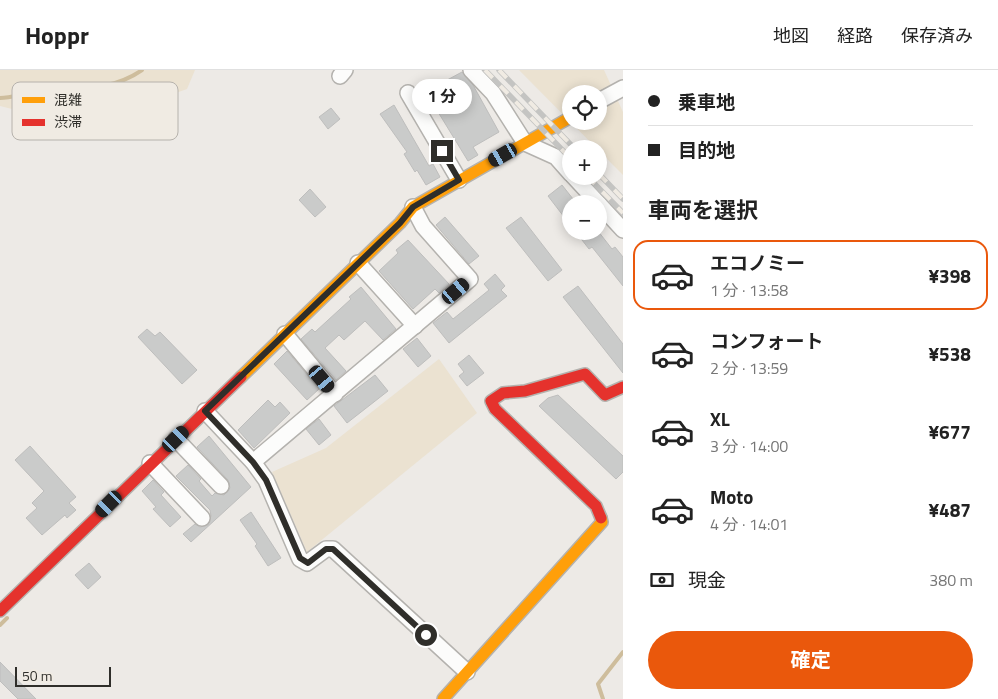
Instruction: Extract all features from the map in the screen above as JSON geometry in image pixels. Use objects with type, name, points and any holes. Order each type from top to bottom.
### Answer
[{"type":"street","points":[[471,70],[493,93],[525,143],[556,157],[562,164]]},
{"type":"street","points":[[607,97],[623,88]]},
{"type":"street","points":[[408,92],[459,180]]},
{"type":"street","points":[[0,611],[400,223],[413,207],[562,122]]},
{"type":"street","points":[[581,185],[591,195]]},
{"type":"street","points":[[253,462],[470,279],[423,226],[413,207]]},
{"type":"street","points":[[607,213],[623,230]]},
{"type":"street","points":[[358,263],[414,326]]},
{"type":"street","points":[[285,334],[335,394]]},
{"type":"street","points":[[443,699],[597,530],[602,522],[601,514],[596,506],[495,409],[491,401],[503,393],[525,391],[585,374],[605,395],[623,387]]},
{"type":"street","points":[[205,411],[253,462],[269,485],[300,558],[308,563],[326,549],[333,549],[467,672]]},
{"type":"street","points":[[176,439],[221,486]]},
{"type":"street","points":[[150,464],[202,518]]},
{"type":"shaded area","points":[[0,70],[195,70],[187,89],[178,92],[178,82],[12,82],[12,109],[0,106]]},
{"type":"shaded area","points":[[519,70],[604,70],[623,112],[623,175],[607,159],[607,140],[588,140],[578,130],[607,130],[607,85],[562,85],[562,113]]},
{"type":"shaded area","points":[[439,359],[477,413],[307,552],[272,472],[326,448]]},
{"type":"building","points":[[462,72],[473,85],[499,132],[473,147],[478,155],[468,161],[424,89],[434,83],[436,86]]},
{"type":"building","points":[[394,105],[429,166],[433,164],[440,177],[426,185],[417,170],[415,172],[404,154],[407,152],[380,114]]},
{"type":"building","points":[[331,108],[340,119],[328,129],[319,117]]},
{"type":"building","points":[[562,185],[570,195],[562,195],[562,214],[548,196]]},
{"type":"building","points":[[310,189],[326,207],[315,217],[299,200]]},
{"type":"building","points":[[445,217],[479,256],[469,264],[436,225]]},
{"type":"building","points":[[521,217],[562,270],[548,281],[506,228]]},
{"type":"building","points":[[408,240],[449,284],[439,293],[435,289],[413,309],[379,271],[398,253],[396,250]]},
{"type":"building","points":[[582,240],[605,240],[612,249],[615,247],[623,257],[623,286],[592,247],[589,249]]},
{"type":"building","points":[[495,274],[505,286],[501,290],[507,296],[449,343],[433,323],[447,312],[453,319],[489,290],[484,284]]},
{"type":"building","points":[[578,286],[623,344],[623,373],[563,297]]},
{"type":"building","points":[[361,287],[396,329],[383,340],[365,321],[344,340],[339,335],[325,348],[346,371],[336,380],[301,339],[312,329],[315,332],[351,299],[349,297]]},
{"type":"building","points":[[147,329],[155,336],[160,332],[197,370],[182,384],[138,337]]},
{"type":"building","points":[[417,338],[431,356],[418,367],[403,349]]},
{"type":"building","points":[[287,351],[319,389],[307,400],[274,364]]},
{"type":"building","points":[[469,355],[484,373],[467,386],[459,376],[464,372],[458,364]]},
{"type":"building","points":[[375,375],[388,391],[347,423],[334,406]]},
{"type":"building","points":[[558,395],[623,456],[623,472],[616,479],[539,406],[548,398]]},
{"type":"building","points":[[268,400],[275,407],[280,402],[290,413],[254,448],[238,430]]},
{"type":"building","points":[[319,419],[331,435],[319,445],[306,429]]},
{"type":"building","points":[[209,436],[251,487],[191,542],[183,534],[195,524],[200,527],[208,525],[211,516],[210,510],[176,476],[188,465],[201,479],[199,481],[212,496],[215,493],[224,495],[230,488],[228,480],[197,447]]},
{"type":"building","points":[[30,446],[76,497],[69,503],[76,510],[67,518],[65,515],[42,535],[26,518],[37,508],[32,503],[44,491],[15,460]]},
{"type":"building","points":[[153,480],[164,492],[161,495],[181,517],[170,527],[153,509],[156,507],[142,491]]},
{"type":"building","points":[[251,512],[281,558],[268,566],[255,546],[257,544],[240,520]]},
{"type":"building","points":[[89,563],[101,577],[88,589],[75,575]]},
{"type":"building","points":[[0,662],[36,699],[18,699],[0,681]]},
{"type":"waterway","points":[[118,82],[142,70]]},
{"type":"waterway","points":[[0,98],[12,96]]},
{"type":"waterway","points":[[0,625],[7,618]]},
{"type":"waterway","points":[[603,699],[598,684],[623,652]]},
{"type":"railway","points":[[485,70],[562,150]]},
{"type":"railway","points":[[499,70],[566,140]]},
{"type":"railway","points":[[607,182],[623,199]]},
{"type":"railway","points":[[596,185],[623,213]]},
{"type":"traffic: slow","points":[[241,377],[400,223],[413,207],[562,122]]},
{"type":"traffic: slow","points":[[443,699],[602,522],[601,518]]},
{"type":"traffic: jam","points":[[601,518],[596,506],[495,409],[491,401],[503,393],[525,391],[585,374],[605,395],[623,387]]},
{"type":"traffic: jam","points":[[0,611],[241,377]]},
{"type":"route","points":[[426,635],[333,549],[326,549],[308,563],[300,558],[266,480],[253,462],[205,411],[400,223],[413,207],[459,180],[442,151]]}]
